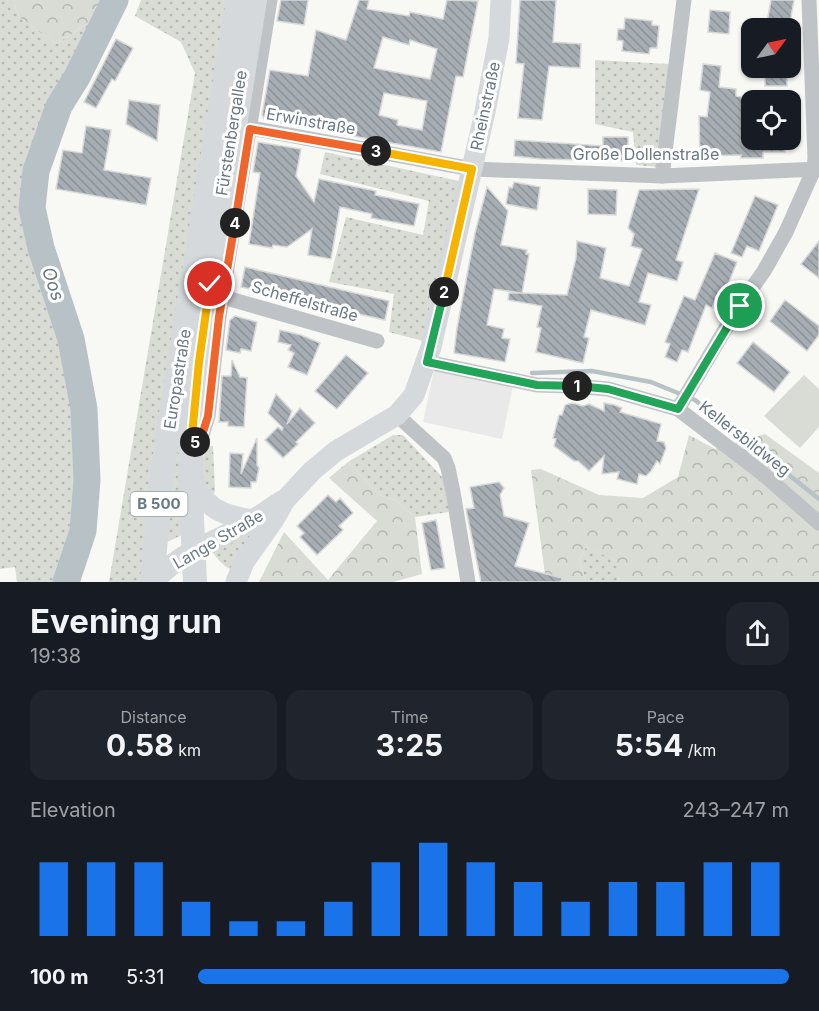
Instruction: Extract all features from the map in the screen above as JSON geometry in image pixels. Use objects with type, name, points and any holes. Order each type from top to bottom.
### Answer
[{"type":"main road","name":"Europastraße","points":[[153,582],[161,484],[169,426],[238,0]]},
{"type":"main road","name":"Europastraße","points":[[195,582],[190,477],[199,362],[255,0]]},
{"type":"street","name":"Fürstenbergallee","points":[[191,446],[203,432],[208,416],[223,297],[270,0]]},
{"type":"street","name":"Rheinstraße","points":[[397,415],[414,394],[427,362],[472,169],[499,38],[501,0]]},
{"type":"street","points":[[662,176],[684,0]]},
{"type":"street","points":[[683,400],[764,271],[786,232],[816,169],[809,0]]},
{"type":"street","name":"Erwinstraße","points":[[250,129],[472,169]]},
{"type":"street","name":"Große Dollenstraße","points":[[472,169],[662,176],[816,169]]},
{"type":"street","name":"Scheffelstraße","points":[[223,297],[377,341]]},
{"type":"street","name":"Kellersbildweg","points":[[427,362],[537,385],[608,389],[683,400],[819,523]]},
{"type":"street","name":"Lange Straße","points":[[236,582],[244,562],[285,500],[312,471],[336,451],[397,415]]},
{"type":"street","points":[[397,415],[444,458],[453,492],[468,582]]},
{"type":"street","points":[[190,477],[199,494],[218,511],[253,520]]},
{"type":"street","name":"Lange Straße","points":[[153,582],[174,562],[193,549],[228,534],[285,500]]},
{"type":"shaded area","points":[[434,370],[513,386],[502,439],[423,422]]},
{"type":"green space","points":[[0,0],[13,0],[19,17],[56,44],[99,16],[65,82],[36,146],[25,214],[39,283],[63,351],[80,444],[77,515],[59,582],[17,582],[15,567],[0,569]]},
{"type":"green space","points":[[13,0],[107,0],[99,16],[56,44],[19,17]]},
{"type":"green space","points":[[141,0],[230,0],[141,582],[109,582],[195,73],[181,42],[135,16]]},
{"type":"green space","points":[[595,60],[669,64],[658,167],[636,165],[633,132],[595,124]]},
{"type":"green space","points":[[325,152],[459,181],[423,341],[389,332],[394,294],[329,282],[346,217],[423,235],[429,201],[320,174]]},
{"type":"green space","points":[[196,306],[184,534],[163,544]]},
{"type":"green space","points":[[804,375],[819,389],[819,427],[800,448],[764,416]]},
{"type":"green space","points":[[765,434],[819,473],[819,582],[619,582],[616,561],[586,547],[579,560],[586,582],[546,582],[531,470],[541,469],[599,495],[643,498],[678,477],[689,435],[715,449]]},
{"type":"green space","points":[[393,435],[403,435],[443,478],[449,512],[415,517],[395,500],[381,496],[348,462]]},
{"type":"green space","points":[[210,446],[213,446],[215,491],[210,499],[203,490],[199,463]]},
{"type":"green space","points":[[348,462],[381,496],[395,500],[415,517],[422,574],[393,582],[259,582],[284,532],[328,580],[377,521],[329,478]]},
{"type":"green space","points":[[249,532],[253,533],[234,571],[222,563],[212,551]]},
{"type":"green space","points":[[586,547],[617,561],[619,582],[586,582],[579,560]]},
{"type":"building","points":[[281,0],[308,0],[304,25],[277,21]]},
{"type":"building","points":[[359,0],[369,0],[367,9],[409,16],[410,12],[443,19],[447,0],[478,1],[463,77],[456,76],[441,152],[265,120],[262,115],[270,70],[308,76],[316,30],[346,40]],"holes":[[[383,37],[409,45],[410,40],[437,49],[430,79],[374,68]],[[384,93],[427,101],[422,130],[397,125],[398,120],[379,115]]]},
{"type":"building","points":[[520,0],[556,0],[553,42],[581,44],[580,68],[549,66],[542,120],[518,118],[524,64],[516,63]]},
{"type":"building","points":[[771,0],[794,0],[791,18],[768,18]]},
{"type":"building","points":[[710,10],[730,12],[729,34],[708,32]]},
{"type":"building","points":[[625,18],[652,21],[652,25],[659,26],[657,48],[650,48],[649,54],[622,51],[623,41],[617,40],[618,29],[624,29]]},
{"type":"building","points":[[116,39],[133,48],[115,81],[112,79],[96,108],[84,102]]},
{"type":"building","points":[[703,64],[721,66],[719,87],[736,89],[736,96],[741,97],[741,150],[785,150],[785,152],[763,152],[763,158],[741,158],[741,155],[700,156],[699,116],[707,117],[710,92],[700,90]]},
{"type":"building","points":[[765,78],[787,78],[787,86],[765,86]]},
{"type":"building","points":[[129,100],[160,105],[157,141],[126,124]]},
{"type":"building","points":[[86,126],[111,130],[104,170],[151,178],[146,205],[56,189],[63,150],[82,153]]},
{"type":"building","points":[[603,137],[628,137],[628,161],[541,159],[514,156],[515,140],[603,146]]},
{"type":"building","points":[[258,142],[301,149],[296,176],[314,202],[319,179],[376,191],[375,195],[419,204],[414,226],[371,218],[372,214],[340,207],[331,259],[308,255],[312,229],[287,247],[273,245],[272,248],[249,244],[260,173],[253,172]]},
{"type":"building","points":[[514,182],[540,187],[537,210],[506,204],[509,187],[512,188]]},
{"type":"building","points":[[487,187],[508,211],[501,245],[527,250],[526,254],[529,254],[522,293],[567,295],[576,258],[577,241],[606,248],[600,278],[629,286],[642,249],[631,246],[634,234],[628,228],[639,190],[699,189],[676,260],[683,262],[677,281],[648,273],[639,302],[651,305],[645,325],[591,310],[584,337],[589,338],[583,363],[536,352],[541,328],[537,327],[542,306],[508,300],[509,293],[521,293],[494,289],[487,325],[504,329],[502,338],[510,339],[505,362],[454,353],[475,233]]},
{"type":"building","points":[[588,189],[617,190],[616,215],[588,214]]},
{"type":"building","points":[[755,196],[778,205],[759,251],[747,246],[742,257],[731,253]]},
{"type":"building","points":[[819,241],[819,278],[801,264]]},
{"type":"building","points":[[715,253],[737,262],[723,297],[717,295],[712,308],[706,305],[688,352],[682,350],[677,362],[665,357],[670,344],[665,342],[684,296],[695,300]]},
{"type":"building","points":[[245,267],[389,301],[385,320],[241,287]]},
{"type":"building","points":[[785,300],[819,326],[819,335],[807,351],[770,321]]},
{"type":"building","points":[[235,316],[257,322],[251,351],[241,349],[240,353],[226,350],[230,320]]},
{"type":"building","points":[[280,330],[320,343],[307,375],[288,367],[294,353],[288,350],[291,345],[278,342]]},
{"type":"building","points":[[753,342],[790,372],[774,392],[737,363]]},
{"type":"building","points":[[346,355],[368,373],[337,409],[315,391]]},
{"type":"building","points":[[232,360],[240,377],[247,378],[244,427],[228,426],[228,422],[219,422],[222,376],[231,376]]},
{"type":"building","points":[[276,394],[292,411],[287,424],[300,408],[315,423],[283,458],[265,440],[278,427],[282,430],[283,428],[268,413]]},
{"type":"building","points":[[572,403],[583,406],[589,404],[604,411],[604,403],[615,405],[622,408],[620,412],[661,424],[657,441],[664,442],[666,448],[660,464],[657,461],[646,476],[639,474],[637,484],[617,479],[619,472],[602,474],[604,456],[589,471],[578,461],[574,461],[554,446],[556,439],[553,438],[559,415],[562,415],[565,405]]},
{"type":"building","points":[[257,438],[259,468],[256,482],[251,482],[251,488],[229,487],[230,453],[243,454],[241,474]]},
{"type":"building","points":[[499,482],[504,488],[500,495],[504,516],[529,523],[515,566],[562,578],[561,582],[481,582],[466,509],[474,508],[470,487]]},
{"type":"building","points":[[328,495],[336,502],[340,498],[353,513],[339,526],[343,530],[317,555],[300,537],[304,533],[297,526]]},
{"type":"building","points":[[436,520],[445,568],[431,570],[422,523]]},
{"type":"waterway","name":"Oos","points":[[66,582],[83,531],[87,480],[84,409],[71,339],[41,248],[32,208],[36,171],[59,106],[77,77],[115,0]]},
{"type":"waterway","points":[[532,373],[592,371],[651,382],[695,400],[819,499]]},
{"type":"route","points":[[210,284],[199,362],[191,446],[203,432],[208,416],[219,317],[250,129],[472,169],[427,362],[537,385],[608,389],[678,409],[740,306]]}]
